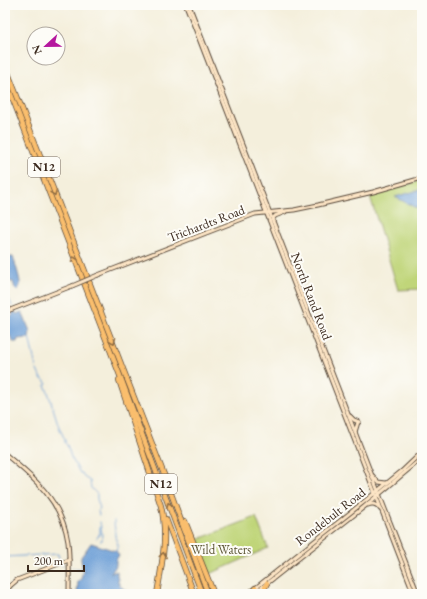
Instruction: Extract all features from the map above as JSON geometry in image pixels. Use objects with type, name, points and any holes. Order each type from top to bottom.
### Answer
[{"type":"highway","name":"N12","points":[[5,65],[165,477],[208,594]]},
{"type":"highway","name":"N12","points":[[5,79],[86,290],[120,373],[202,594]]},
{"type":"highway","points":[[86,290],[116,372],[161,506],[194,594]]},
{"type":"highway","points":[[165,477],[214,594]]},
{"type":"highway","points":[[157,594],[165,542],[161,506]]},
{"type":"highway","points":[[262,594],[267,583]]},
{"type":"main road","name":"North Rand Road","points":[[187,5],[257,178],[267,213],[349,415],[369,469],[384,516],[414,594]]},
{"type":"main road","name":"Trichardts Road","points":[[5,312],[247,217],[294,210],[373,192],[422,178]]},
{"type":"main road","points":[[272,221],[274,216],[294,210]]},
{"type":"main road","name":"North Rand Road","points":[[267,213],[272,221],[372,485],[398,542],[418,594]]},
{"type":"main road","points":[[315,330],[323,336]]},
{"type":"main road","points":[[349,415],[354,420],[359,422],[355,433]]},
{"type":"main road","name":"Rondebult Road","points":[[248,594],[255,592],[267,583],[364,507],[388,482],[422,452]]},
{"type":"main road","points":[[5,455],[35,479],[52,501],[59,513],[66,534],[69,594]]},
{"type":"main road","name":"Rondebult Road","points":[[255,592],[365,501],[377,494],[422,458]]},
{"type":"main road","points":[[369,469],[378,482],[388,482]]},
{"type":"main road","points":[[365,501],[372,491],[372,485]]},
{"type":"main road","points":[[364,507],[370,504],[376,504],[384,516]]},
{"type":"main road","points":[[398,542],[400,536]]},
{"type":"main road","points":[[5,592],[11,584],[17,580],[68,560]]},
{"type":"main road","points":[[68,560],[69,594]]},
{"type":"main road","points":[[60,563],[64,563],[68,566]]},
{"type":"green space","points":[[422,180],[422,289],[398,290],[370,196]]},
{"type":"green space","name":"Wild Waters","points":[[256,517],[268,548],[210,574],[196,540]]},
{"type":"water","points":[[422,189],[422,211],[395,197]]},
{"type":"water","points":[[13,257],[20,280],[20,285],[17,291],[13,282],[5,281],[5,259]]},
{"type":"water","points":[[15,311],[16,314],[22,312],[30,331],[29,338],[18,339],[17,342],[13,342],[7,330],[5,320],[13,315],[12,312]]},
{"type":"water","points":[[91,543],[116,551],[119,555],[116,560],[116,566],[111,573],[117,571],[118,582],[127,591],[127,594],[77,594],[78,581],[81,579],[83,570],[81,557]]},
{"type":"waterway","points":[[6,281],[6,292],[12,306]]},
{"type":"waterway","points":[[29,337],[36,367]]},
{"type":"waterway","points":[[37,370],[41,379],[43,379],[47,384],[45,385],[71,457],[80,473],[82,473],[85,478],[90,481],[91,488],[97,494],[100,508],[98,511],[99,515]]},
{"type":"waterway","points":[[114,521],[115,536],[118,545],[116,551]]},
{"type":"waterway","points":[[100,522],[102,534],[101,541]]},
{"type":"waterway","points":[[97,538],[100,533],[100,527]]},
{"type":"waterway","points":[[5,557],[58,554],[59,558]]},
{"type":"waterway","points":[[62,565],[67,568]]},
{"type":"waterway","points":[[72,568],[83,569]]}]
